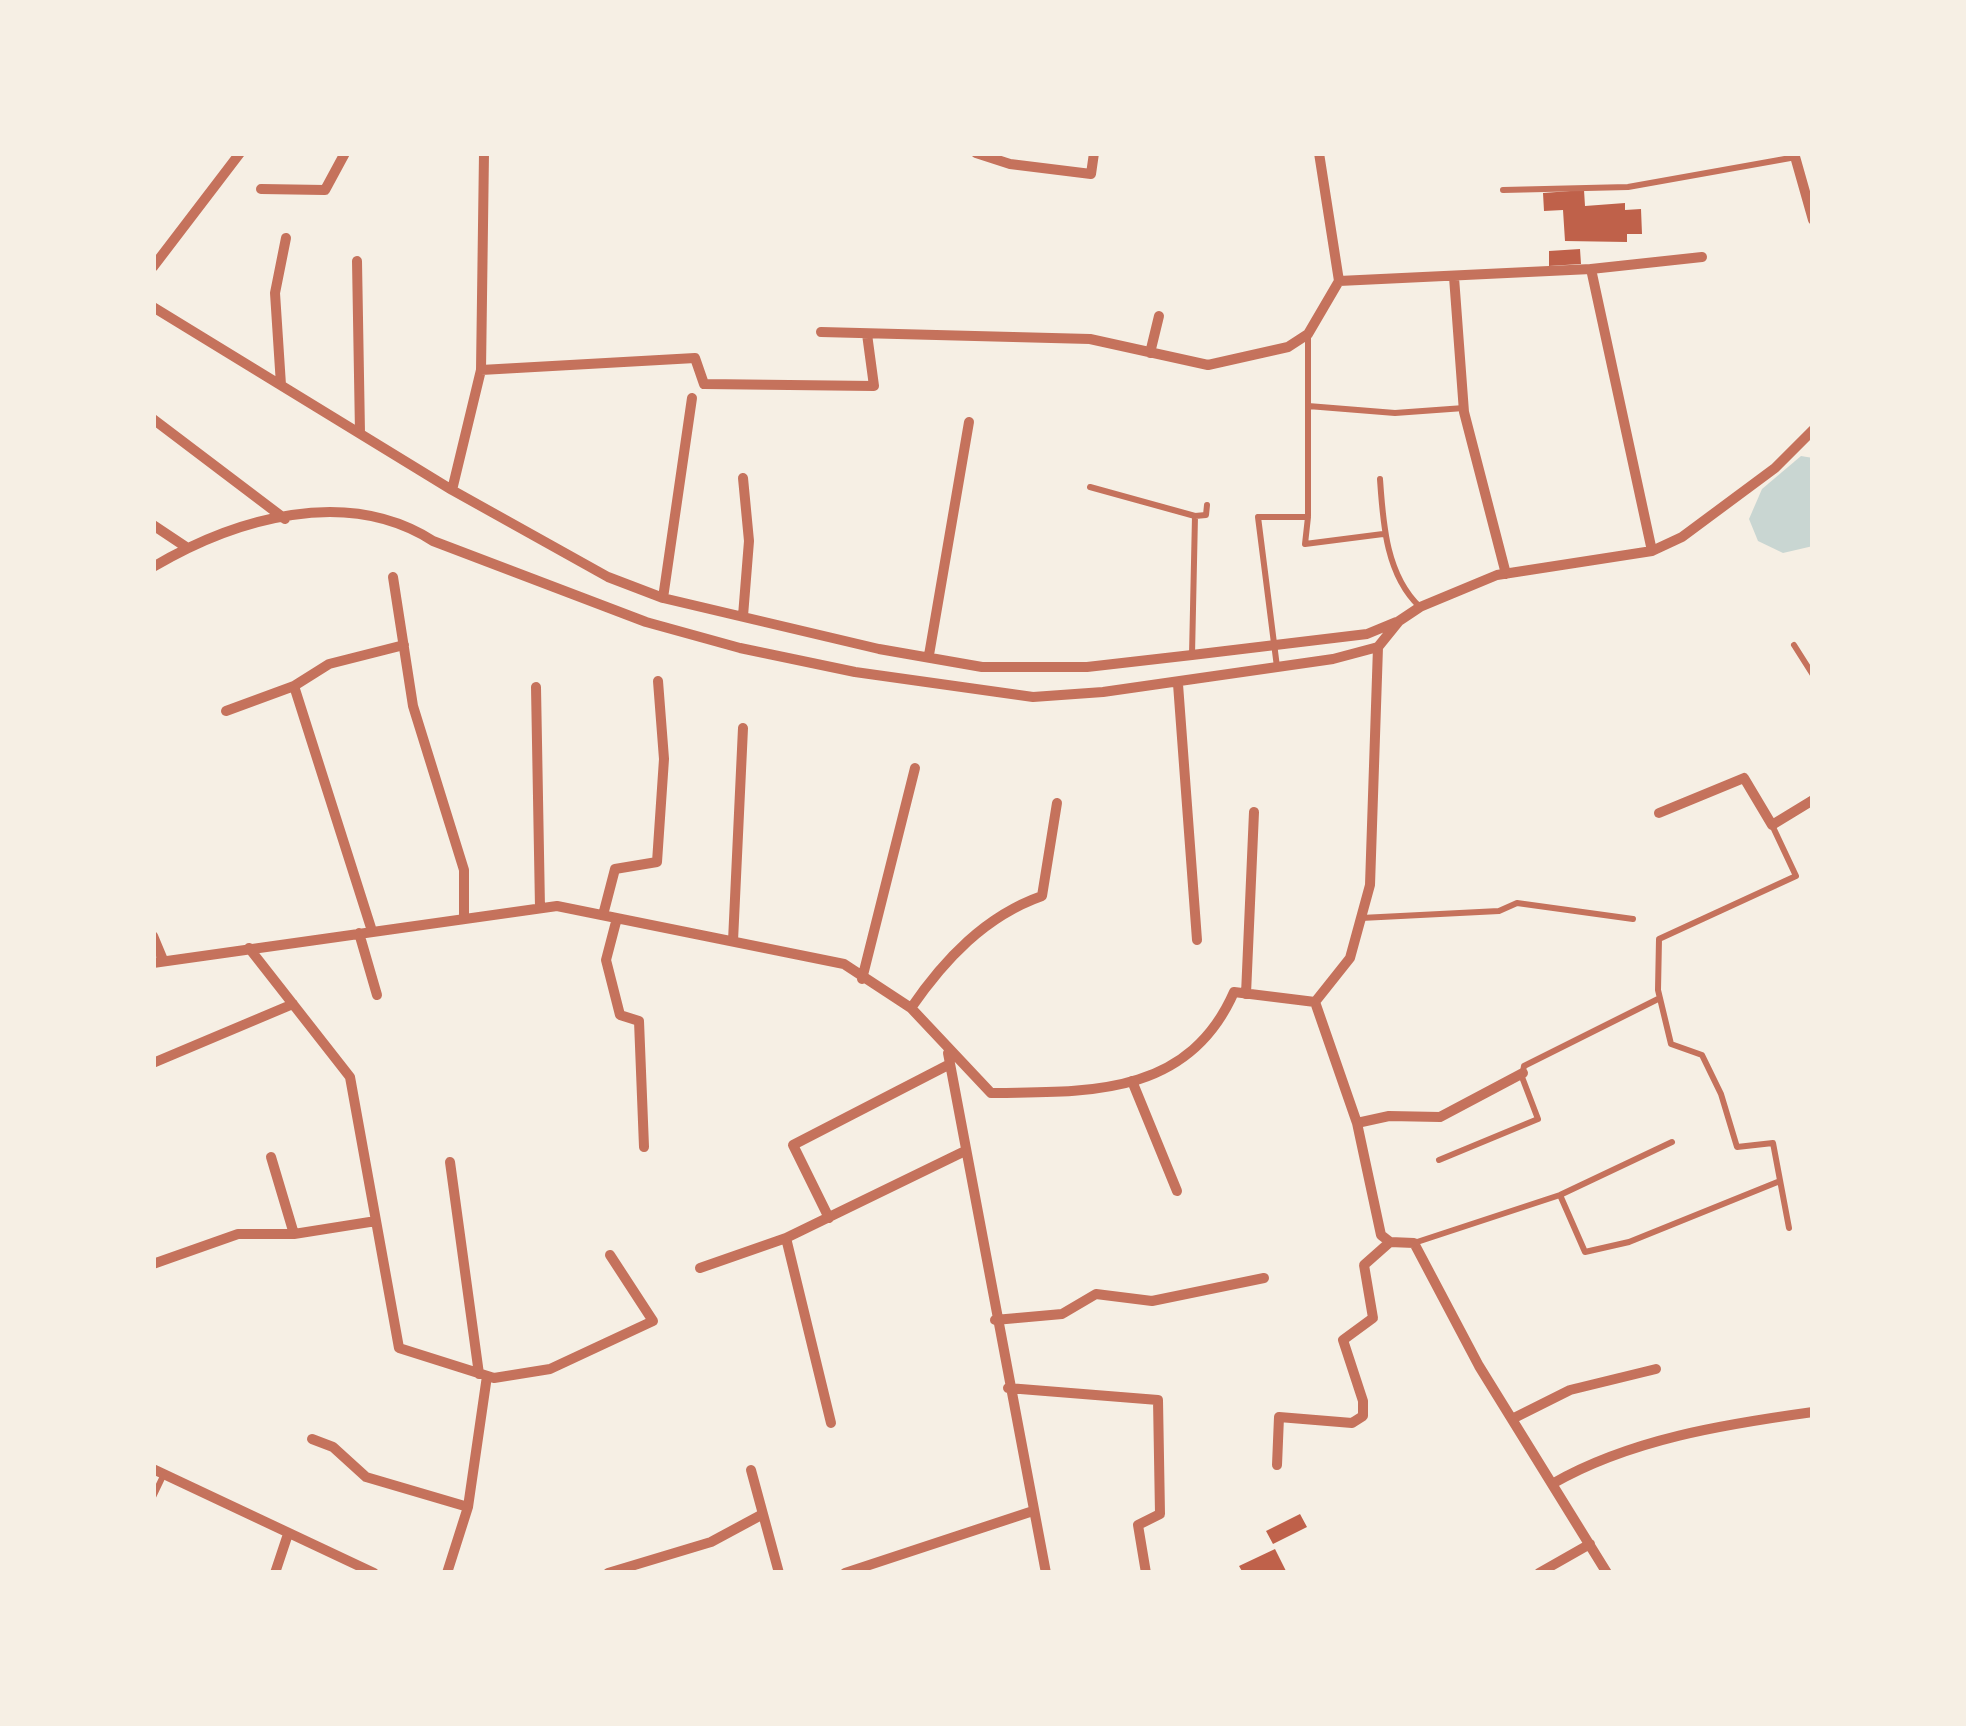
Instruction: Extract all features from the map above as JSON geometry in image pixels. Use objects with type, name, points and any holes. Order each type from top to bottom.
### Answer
[{"type":"street","points":[[153,267],[240,153]]},
{"type":"street","points":[[261,189],[326,190],[344,153]]},
{"type":"street","points":[[452,490],[481,370],[484,153]]},
{"type":"street","points":[[976,153],[1010,164],[1091,174],[1094,153]]},
{"type":"street","points":[[821,332],[1090,339],[1208,365],[1288,347],[1309,334],[1339,281],[1319,153]]},
{"type":"street","points":[[1795,155],[1813,220]]},
{"type":"street","points":[[281,385],[275,293],[286,238]]},
{"type":"street","points":[[1339,281],[1591,269],[1702,256]]},
{"type":"street","points":[[357,261],[360,434]]},
{"type":"street","points":[[1591,269],[1652,550]]},
{"type":"street","points":[[1454,277],[1463,408],[1506,574]]},
{"type":"street","points":[[153,307],[452,490],[608,577],[663,598],[982,667],[1192,655],[1367,634],[1420,607],[1506,574],[1652,550],[1682,537],[1812,436]]},
{"type":"street","points":[[1150,352],[1159,316]]},
{"type":"street","points":[[481,370],[695,358],[704,384],[874,386],[867,334]]},
{"type":"street","points":[[663,598],[692,398]]},
{"type":"street","points":[[153,419],[272,504],[284,519]]},
{"type":"street","points":[[929,656],[969,422]]},
{"type":"street","points":[[742,616],[748,541],[743,478]]},
{"type":"street","points":[[153,567],[186,548],[250,524],[331,510],[405,523],[470,556],[646,622],[854,672],[1033,697],[1178,684],[1378,647]]},
{"type":"street","points":[[153,525],[186,548]]},
{"type":"street","points":[[393,577],[413,706],[464,871],[464,919]]},
{"type":"street","points":[[1315,1002],[1350,958],[1370,885],[1378,647],[1399,621]]},
{"type":"street","points":[[226,711],[294,686],[329,664],[404,645]]},
{"type":"street","points":[[603,915],[615,868],[657,862],[664,759],[658,681]]},
{"type":"street","points":[[1178,684],[1197,940]]},
{"type":"street","points":[[294,686],[366,932],[376,994]]},
{"type":"street","points":[[536,687],[540,908]]},
{"type":"street","points":[[733,941],[743,728]]},
{"type":"street","points":[[862,980],[915,768]]},
{"type":"street","points":[[1660,813],[1744,778],[1772,825],[1813,800]]},
{"type":"street","points":[[911,1008],[935,973],[983,927],[1015,905],[1042,896],[1057,803]]},
{"type":"street","points":[[1246,994],[1254,812]]},
{"type":"street","points":[[153,936],[158,961],[540,908],[603,915],[844,964],[911,1008],[949,1058],[991,1093],[1099,1092],[1170,1069],[1221,1022],[1234,992],[1315,1002]]},
{"type":"street","points":[[617,918],[606,960],[620,1015],[639,1022],[644,1147]]},
{"type":"street","points":[[249,948],[350,1077],[399,1348],[483,1375],[550,1369],[653,1321],[610,1256]]},
{"type":"street","points":[[1315,1002],[1358,1124],[1377,1225],[1390,1242]]},
{"type":"street","points":[[153,1063],[292,1004]]},
{"type":"street","points":[[949,1058],[1046,1573]]},
{"type":"street","points":[[829,1218],[793,1145],[949,1058]]},
{"type":"street","points":[[1358,1124],[1389,1116],[1440,1117],[1523,1072]]},
{"type":"street","points":[[1132,1082],[1177,1191]]},
{"type":"street","points":[[700,1268],[786,1238],[964,1151]]},
{"type":"street","points":[[272,1156],[294,1234]]},
{"type":"street","points":[[447,1573],[468,1507],[483,1375],[450,1162]]},
{"type":"street","points":[[153,1264],[238,1234],[294,1234],[376,1221]]},
{"type":"street","points":[[786,1238],[831,1423]]},
{"type":"street","points":[[1277,1465],[1279,1417],[1352,1423],[1363,1416],[1364,1401],[1343,1340],[1373,1318],[1364,1265],[1390,1242],[1414,1243],[1512,1419],[1607,1573]]},
{"type":"street","points":[[995,1320],[1062,1314],[1096,1294],[1152,1301],[1264,1278]]},
{"type":"street","points":[[1512,1419],[1570,1390],[1656,1369]]},
{"type":"street","points":[[1009,1388],[1159,1400],[1160,1514],[1138,1525],[1146,1573]]},
{"type":"street","points":[[1552,1484],[1622,1451],[1754,1417],[1813,1412]]},
{"type":"street","points":[[312,1439],[333,1447],[365,1477],[468,1507]]},
{"type":"street","points":[[751,1470],[779,1573]]},
{"type":"street","points":[[158,1472],[374,1573]]},
{"type":"street","points":[[845,1573],[1034,1511]]},
{"type":"street","points":[[608,1573],[711,1542],[763,1514]]},
{"type":"street","points":[[275,1573],[288,1534]]},
{"type":"street","points":[[1539,1573],[1589,1544]]},
{"type":"street","points":[[664,1556],[670,1573]]},
{"type":"lane","points":[[1503,190],[1628,187],[1795,155]]},
{"type":"lane","points":[[1309,334],[1305,544],[1383,534]]},
{"type":"lane","points":[[1308,406],[1395,413],[1463,408]]},
{"type":"lane","points":[[1380,479],[1383,534],[1406,594],[1420,607]]},
{"type":"lane","points":[[1090,487],[1195,516],[1205,515],[1207,506]]},
{"type":"lane","points":[[1192,655],[1195,516]]},
{"type":"lane","points":[[1277,667],[1258,517],[1308,517]]},
{"type":"lane","points":[[1794,645],[1813,675]]},
{"type":"lane","points":[[1772,825],[1796,876],[1659,939],[1660,998],[1671,1044],[1702,1054],[1721,1094],[1737,1147],[1773,1143],[1789,1228]]},
{"type":"lane","points":[[1361,918],[1498,911],[1517,903],[1633,919]]},
{"type":"lane","points":[[1439,1160],[1538,1119],[1524,1066],[1660,998]]},
{"type":"lane","points":[[1414,1243],[1561,1195],[1672,1142]]},
{"type":"lane","points":[[1561,1195],[1585,1252],[1629,1242],[1780,1181]]},
{"type":"lane","points":[[153,1497],[158,1472]]},
{"type":"shaded area","points":[[1801,456],[1813,458],[1813,546],[1783,553],[1758,541],[1749,519],[1762,489]]},
{"type":"building","points":[[1584,190],[1585,206],[1625,203],[1625,210],[1641,209],[1642,234],[1627,234],[1627,242],[1565,241],[1563,210],[1544,211],[1543,193]]},
{"type":"building","points":[[1580,249],[1581,264],[1549,266],[1549,251]]},
{"type":"building","points":[[1300,1514],[1307,1527],[1273,1544],[1266,1531]]},
{"type":"building","points":[[1275,1549],[1287,1573],[1243,1573],[1239,1566]]}]
